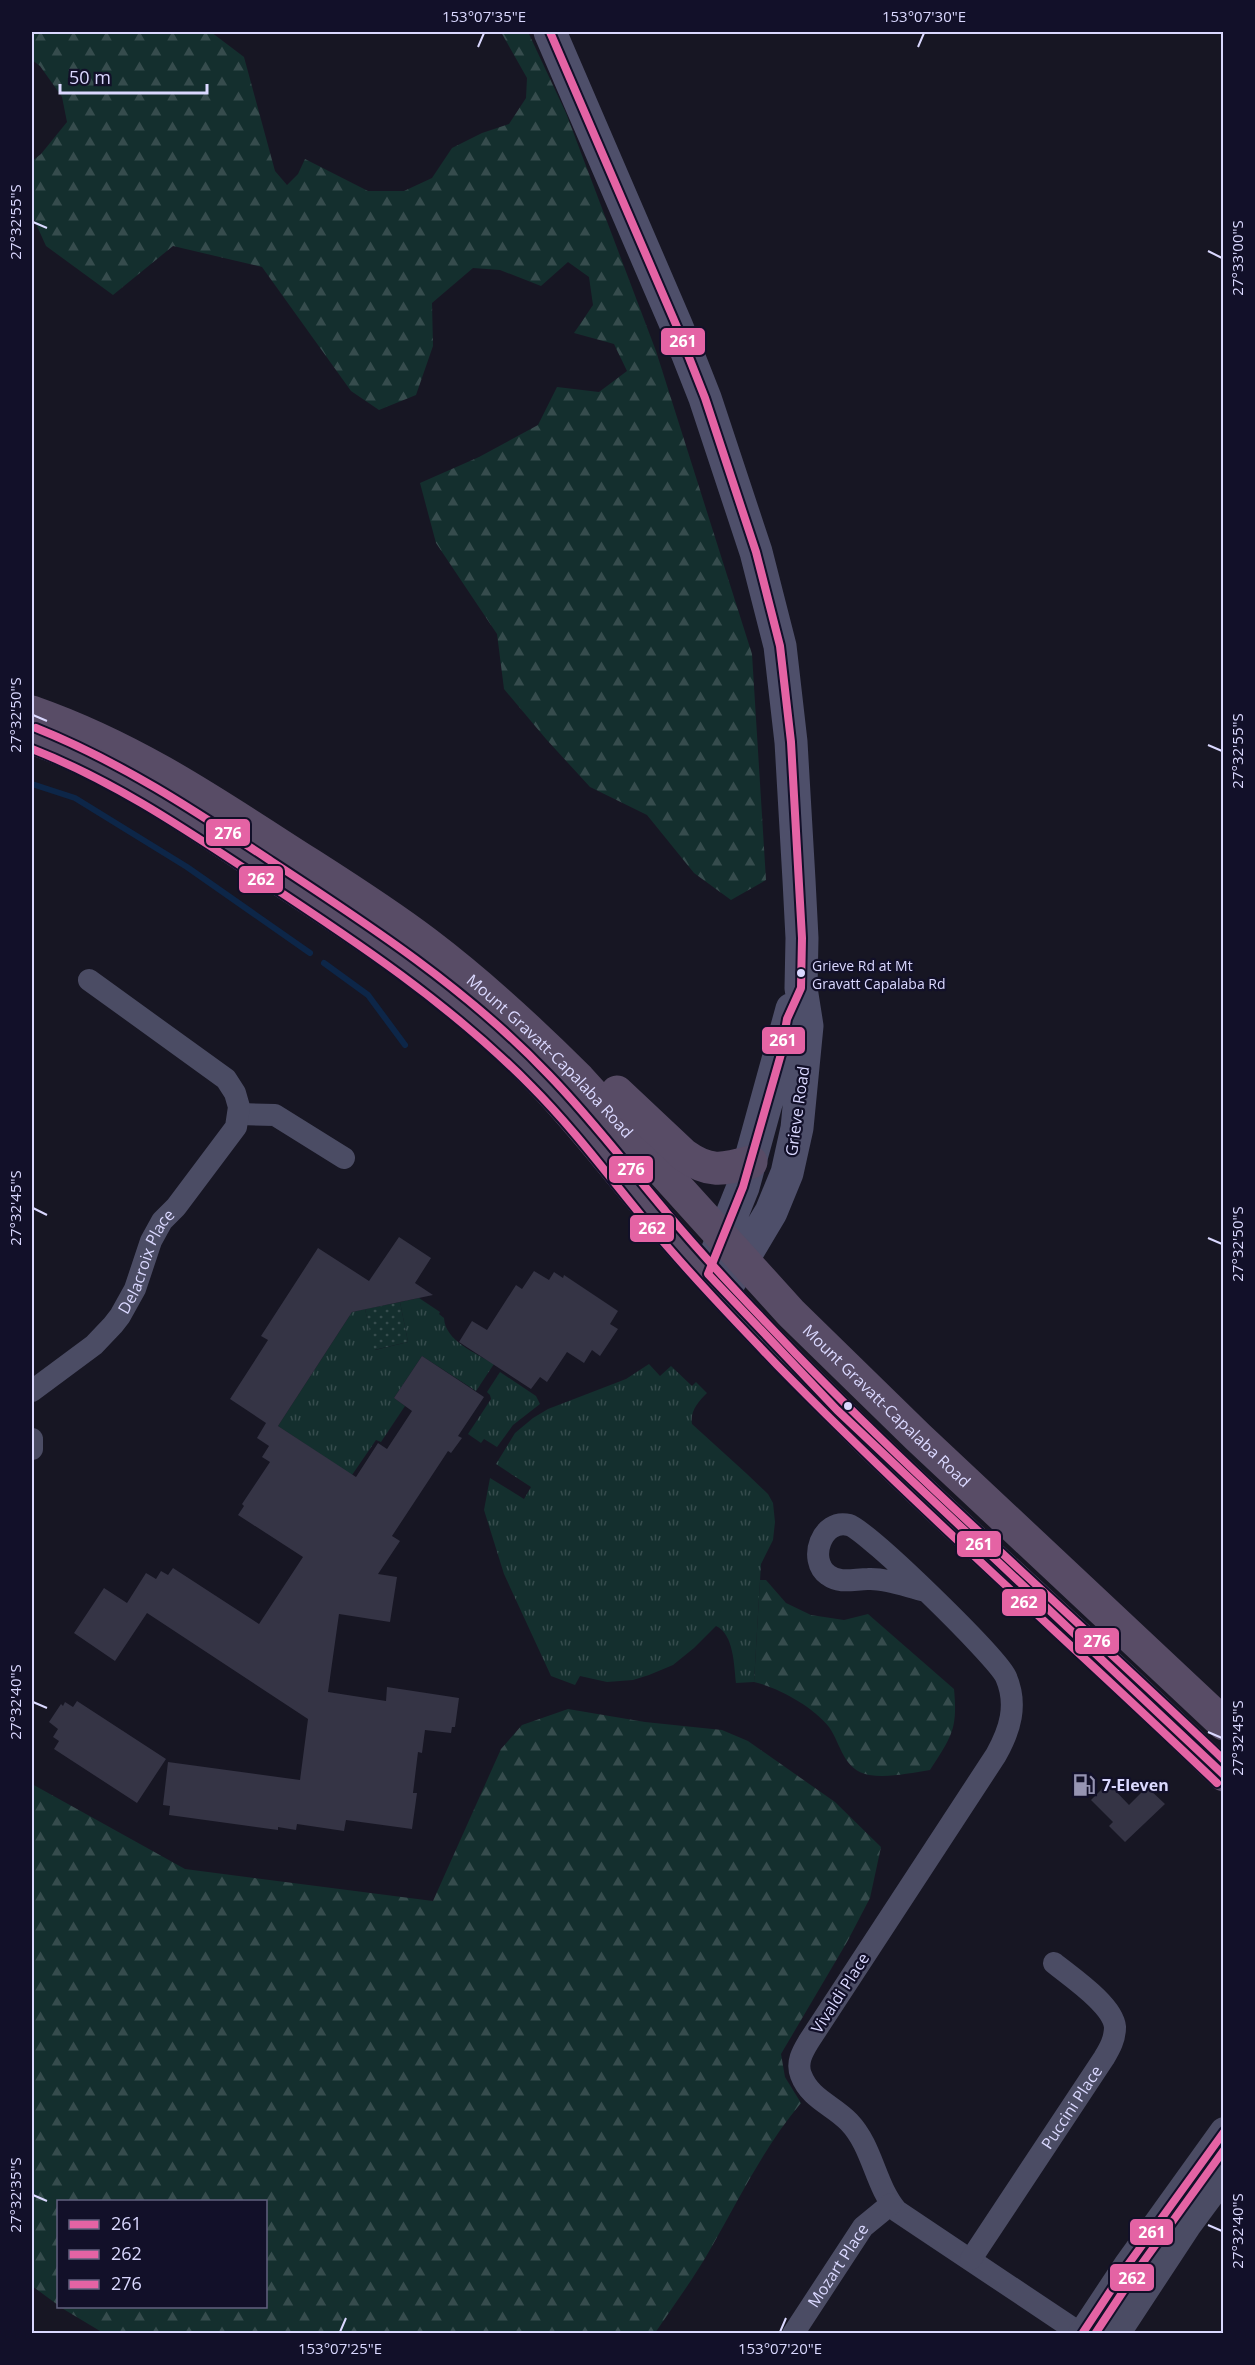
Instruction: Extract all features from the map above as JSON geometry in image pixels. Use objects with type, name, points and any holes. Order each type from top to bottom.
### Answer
[{"type":"highway","name":"Mount Gravatt-Capalaba Road","points":[[32,712],[130,752],[206,796],[427,944],[546,1046],[579,1079],[791,1313],[918,1437],[1224,1724]]},
{"type":"highway","name":"Mount Gravatt-Capalaba Road","points":[[32,738],[93,762],[125,779],[310,898],[425,978],[502,1043],[568,1110],[661,1223],[837,1410],[1224,1775]]},
{"type":"highway","points":[[546,1046],[599,1075],[684,1155],[696,1163],[718,1169],[751,1162]]},
{"type":"main road","name":"Grieve Road","points":[[550,32],[677,327],[705,398],[756,552],[780,646],[790,731],[802,938],[801,988],[807,1026],[797,1128],[793,1151],[780,1192],[734,1250],[716,1283]]},
{"type":"main road","name":"Grieve Road","points":[[734,1250],[751,1162],[781,1054],[788,1019],[801,988]]},
{"type":"street","points":[[89,980],[226,1079],[238,1101],[239,1114],[275,1115],[344,1158]]},
{"type":"street","name":"Delacroix Place","points":[[32,1391],[86,1351],[113,1325],[135,1289],[147,1250],[158,1227],[227,1141],[236,1127],[239,1114]]},
{"type":"street","points":[[32,1439],[32,1449]]},
{"type":"street","name":"Vivaldi Place","points":[[926,1591],[1001,1668],[1006,1677],[1011,1700],[1011,1724],[996,1755],[809,2040],[799,2062],[801,2074],[808,2088],[823,2103],[849,2122],[861,2140],[891,2204],[906,2218],[1081,2334]]},
{"type":"street","name":"Puccini Place","points":[[971,2259],[1113,2041],[1114,2021],[1108,2010],[1054,1963]]},
{"type":"street","points":[[1081,2334],[1224,2131]]},
{"type":"street","points":[[1116,2334],[1187,2226],[1224,2176]]},
{"type":"street","name":"Mozart Place","points":[[793,2334],[863,2227],[891,2204]]},
{"type":"green space","points":[[32,32],[211,32],[244,57],[275,171],[287,185],[298,174],[305,159],[368,191],[404,191],[432,178],[452,148],[482,133],[509,124],[526,98],[527,78],[501,32],[528,32],[566,113],[656,351],[752,654],[766,880],[731,900],[694,873],[647,815],[590,787],[504,689],[497,634],[436,543],[420,483],[479,457],[538,425],[557,387],[599,392],[627,371],[614,344],[574,333],[593,305],[589,277],[568,262],[541,286],[500,270],[473,268],[432,303],[433,346],[416,395],[379,410],[351,391],[262,267],[173,246],[113,295],[46,246],[32,215],[32,161],[41,154],[67,122],[62,97],[40,66],[32,60]]},
{"type":"green space","points":[[419,1298],[440,1312],[439,1314],[444,1318],[446,1326],[456,1340],[494,1364],[476,1391],[422,1356],[394,1398],[405,1406],[381,1442],[376,1440],[352,1475],[278,1426],[352,1312],[365,1309],[375,1350],[408,1342],[400,1302]]},
{"type":"green space","points":[[400,1302],[408,1342],[374,1350],[365,1309]]},
{"type":"green space","points":[[649,1364],[660,1376],[671,1366],[692,1386],[696,1382],[707,1393],[693,1411],[692,1424],[768,1494],[773,1503],[775,1522],[773,1540],[761,1564],[754,1682],[736,1683],[730,1643],[722,1630],[716,1626],[673,1665],[633,1680],[607,1682],[580,1676],[575,1685],[551,1676],[504,1574],[484,1510],[490,1478],[524,1499],[531,1487],[496,1464],[515,1433],[548,1409],[626,1379]]},
{"type":"green space","points":[[500,1372],[536,1396],[540,1404],[513,1425],[497,1447],[484,1439],[481,1443],[468,1434],[491,1399],[487,1392]]},
{"type":"green space","points":[[760,1580],[766,1580],[786,1603],[811,1615],[844,1620],[868,1614],[954,1689],[954,1724],[948,1741],[930,1770],[884,1776],[860,1772],[848,1762],[829,1727],[814,1712],[784,1693],[754,1682]]},
{"type":"green space","points":[[568,1709],[645,1722],[722,1730],[748,1741],[835,1802],[881,1847],[870,1898],[847,1942],[781,2054],[785,2077],[801,2103],[775,2137],[704,2259],[655,2333],[105,2334],[62,2308],[267,2308],[267,2200],[57,2200],[57,2304],[32,2286],[32,1784],[185,1869],[433,1901],[501,1749],[522,1725]]},
{"type":"building","points":[[399,1237],[431,1258],[415,1283],[433,1295],[352,1312],[278,1426],[356,1477],[378,1443],[387,1449],[412,1411],[394,1398],[422,1356],[484,1397],[458,1436],[462,1438],[451,1453],[448,1451],[392,1536],[400,1541],[378,1574],[397,1577],[390,1622],[339,1614],[328,1692],[386,1701],[387,1687],[459,1698],[455,1727],[452,1727],[451,1733],[425,1730],[422,1753],[418,1752],[413,1793],[417,1793],[412,1829],[346,1820],[344,1831],[297,1824],[296,1830],[278,1827],[278,1830],[169,1815],[170,1806],[163,1805],[168,1762],[300,1780],[308,1719],[147,1613],[115,1661],[74,1633],[104,1588],[127,1603],[146,1573],[156,1579],[161,1571],[168,1575],[173,1568],[259,1624],[303,1557],[238,1515],[244,1506],[242,1504],[270,1462],[262,1457],[269,1446],[257,1438],[266,1423],[230,1399],[268,1340],[261,1336],[318,1248],[369,1281]]},
{"type":"building","points":[[534,1271],[549,1280],[554,1272],[563,1278],[564,1275],[618,1311],[610,1324],[618,1329],[600,1356],[592,1350],[584,1363],[567,1352],[547,1382],[540,1377],[531,1389],[459,1342],[472,1321],[487,1330],[516,1285],[522,1289]]},
{"type":"building","points":[[77,1701],[166,1759],[137,1803],[54,1749],[59,1741],[53,1737],[58,1729],[49,1722],[61,1704],[63,1706],[65,1702],[73,1707]]},
{"type":"building","points":[[1108,1783],[1129,1805],[1147,1787],[1165,1804],[1125,1842],[1109,1826],[1113,1822],[1091,1800]]},
{"type":"waterway","points":[[32,784],[75,798],[187,867],[310,953]]},
{"type":"waterway","points":[[324,963],[368,995],[405,1045]]},
{"type":"transit line","name":"261","points":[[550,32],[677,327],[705,398],[756,552],[780,646],[791,742],[802,938],[801,988],[787,1019],[781,1054],[743,1187],[708,1274],[837,1410],[1224,1775]]},
{"type":"transit line","name":"276","points":[[36,728],[128,772],[214,824],[380,934],[451,986],[484,1014],[517,1043],[564,1091],[698,1249],[796,1354],[954,1509],[1224,1760]]},
{"type":"transit line","name":"262","points":[[32,749],[121,791],[204,842],[366,950],[468,1028],[547,1102],[680,1261],[831,1420],[1217,1783]]},
{"type":"transit line","name":"261","points":[[1082,2334],[1127,2266],[1224,2132]]},
{"type":"transit line","name":"262","points":[[1095,2334],[1136,2272],[1224,2150]]},
{"type":"place","name":"Grieve Rd at Mt Gravatt Capalaba Rd","points":[[801,973]]},
{"type":"place","name":"7-Eleven","points":[[1084,1785]]}]
